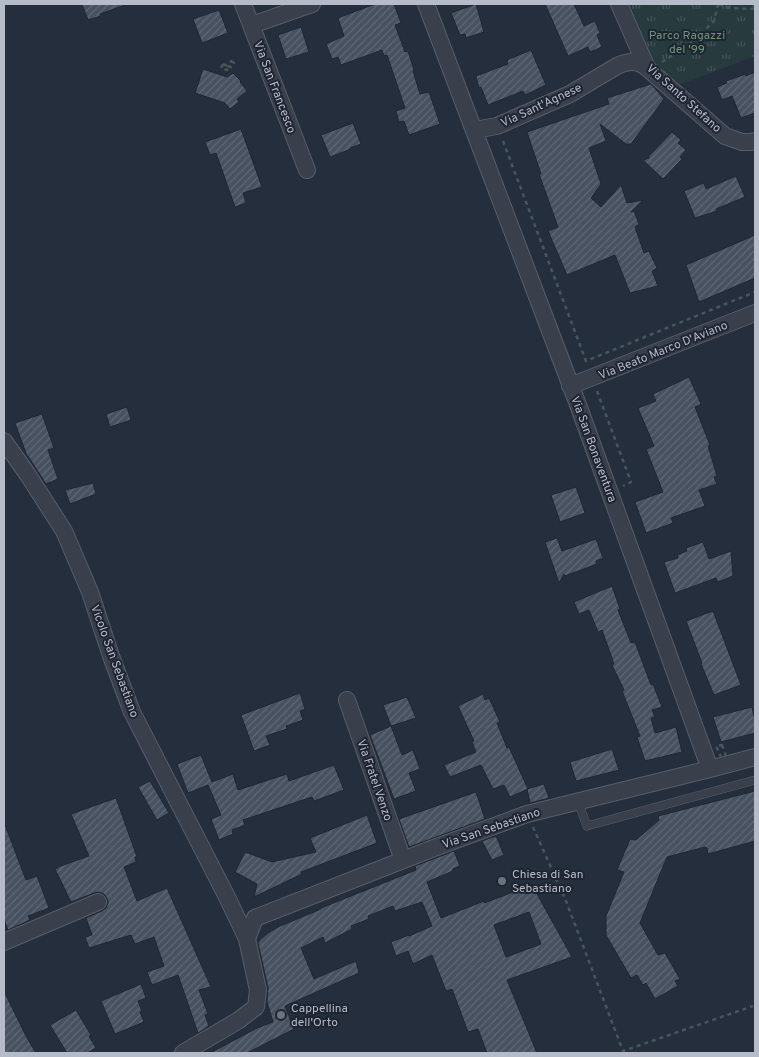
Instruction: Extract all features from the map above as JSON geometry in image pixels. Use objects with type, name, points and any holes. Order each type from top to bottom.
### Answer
[{"type":"street","name":"Via San Francesco","points":[[243,4],[307,170]]},
{"type":"street","points":[[252,25],[312,4]]},
{"type":"street","points":[[426,4],[474,130]]},
{"type":"street","name":"Via Santo Stefano","points":[[619,4],[647,68],[725,136],[742,142],[755,141]]},
{"type":"street","name":"Via Sant'Agnese","points":[[474,130],[497,126],[570,94],[625,63],[641,63],[647,68]]},
{"type":"street","name":"Via San Bonaventura","points":[[474,130],[610,492],[710,769]]},
{"type":"street","name":"Via Beato Marco D'Aviano","points":[[570,386],[755,313]]},
{"type":"street","name":"Vicolo San Sebastiano","points":[[4,441],[64,531],[90,592],[132,712],[247,939],[258,990],[256,1007],[239,1020],[183,1053]]},
{"type":"street","name":"Via Fratel Venzo","points":[[347,700],[403,860]]},
{"type":"street","name":"Via San Sebastiano","points":[[247,939],[255,918],[467,835],[527,814],[710,769],[755,756]]},
{"type":"street","points":[[4,942],[98,902]]},
{"type":"lane","points":[[578,802],[587,826],[755,780]]},
{"type":"path","points":[[647,68],[655,66],[690,44],[714,22],[719,4],[729,8],[755,9]]},
{"type":"path","points":[[497,126],[586,361],[755,292]]},
{"type":"path","points":[[595,386],[631,482],[610,492]]},
{"type":"path","points":[[527,814],[566,901],[623,1051],[753,1006]]},
{"type":"green space","name":"Parco Ragazzi del '99","points":[[625,4],[755,4],[755,56],[681,84],[651,63]]},
{"type":"building","points":[[82,4],[125,4],[125,5],[88,20]]},
{"type":"building","points":[[375,4],[394,4],[401,23],[395,25],[405,52],[408,51],[420,94],[429,92],[440,124],[409,135],[404,121],[399,122],[396,111],[405,108],[387,55],[384,56],[382,50],[341,65],[338,57],[332,59],[326,44],[344,36],[338,18]]},
{"type":"building","points":[[476,4],[484,32],[466,38],[465,34],[460,35],[451,13]]},
{"type":"building","points":[[545,4],[574,4],[584,26],[595,21],[600,33],[597,35],[602,47],[590,52],[588,47],[568,56]]},
{"type":"building","points":[[219,10],[228,33],[202,43],[193,19]]},
{"type":"building","points":[[301,27],[309,52],[286,59],[278,35]]},
{"type":"building","points":[[531,50],[546,85],[525,95],[523,91],[488,105],[481,87],[479,88],[476,76],[508,64],[507,60]]},
{"type":"building","points":[[203,69],[227,77],[233,73],[247,91],[237,99],[239,102],[230,109],[225,103],[195,93]]},
{"type":"building","points":[[755,72],[755,113],[741,118],[732,96],[722,100],[717,87],[727,83],[726,81]]},
{"type":"building","points":[[651,84],[664,99],[631,144],[626,144],[600,124],[606,141],[589,148],[601,184],[591,198],[601,207],[621,185],[627,203],[643,200],[631,212],[634,211],[639,224],[635,227],[644,253],[649,251],[657,268],[652,271],[658,286],[630,293],[615,255],[567,275],[548,231],[558,227],[539,174],[541,174],[527,132],[609,104],[607,98]]},
{"type":"building","points":[[353,123],[361,144],[330,157],[321,135]]},
{"type":"building","points":[[241,129],[262,187],[243,193],[246,203],[235,207],[216,153],[210,155],[205,142]]},
{"type":"building","points":[[672,132],[681,140],[678,143],[686,150],[680,157],[682,159],[663,179],[643,160],[649,158]]},
{"type":"building","points":[[736,176],[745,197],[716,209],[717,211],[695,218],[684,191],[704,183],[706,189]]},
{"type":"building","points":[[755,235],[755,278],[699,302],[686,265]]},
{"type":"building","points":[[689,377],[701,404],[695,407],[710,445],[708,446],[717,476],[714,477],[717,484],[699,490],[705,506],[671,518],[673,523],[646,533],[635,502],[663,492],[646,449],[654,446],[638,408],[656,401],[653,394]]},
{"type":"building","points":[[127,407],[131,420],[110,427],[106,414]]},
{"type":"building","points":[[42,414],[54,448],[48,450],[58,479],[46,484],[27,456],[15,423]]},
{"type":"building","points":[[93,483],[96,494],[70,504],[65,490]]},
{"type":"building","points":[[576,487],[585,513],[560,522],[551,495]]},
{"type":"building","points":[[557,538],[562,551],[596,539],[603,558],[596,561],[597,564],[565,576],[564,574],[559,583],[545,542]]},
{"type":"building","points":[[703,542],[709,559],[731,551],[733,576],[718,582],[716,578],[675,593],[664,562],[678,558],[677,555],[687,551],[686,548]]},
{"type":"building","points":[[612,586],[620,609],[618,610],[631,643],[635,642],[651,685],[653,684],[662,707],[652,710],[655,717],[651,718],[655,733],[676,727],[682,752],[645,761],[637,737],[640,736],[622,691],[624,690],[612,665],[614,664],[602,630],[598,632],[589,610],[579,614],[574,602]]},
{"type":"building","points":[[713,611],[741,685],[714,695],[686,621]]},
{"type":"building","points":[[300,693],[305,709],[300,711],[303,720],[286,726],[287,729],[266,736],[270,745],[254,751],[241,715]]},
{"type":"building","points":[[483,694],[485,700],[489,698],[500,722],[497,723],[507,748],[509,747],[528,789],[510,797],[504,785],[493,789],[481,765],[450,777],[444,765],[476,752],[472,742],[474,741],[458,706]]},
{"type":"building","points":[[407,697],[416,718],[391,726],[383,705]]},
{"type":"building","points":[[752,707],[755,733],[721,742],[713,717]]},
{"type":"building","points":[[391,726],[402,755],[413,750],[420,769],[409,773],[416,791],[394,799],[370,735]]},
{"type":"building","points":[[612,749],[619,770],[576,781],[570,762]]},
{"type":"building","points":[[201,755],[212,782],[233,774],[238,790],[287,774],[289,781],[334,765],[344,790],[314,801],[312,797],[243,820],[245,825],[232,830],[233,834],[219,840],[211,819],[221,815],[208,785],[188,793],[177,764]]},
{"type":"building","points":[[150,781],[169,813],[157,820],[138,787]]},
{"type":"building","points":[[544,784],[549,798],[530,803],[527,789]]},
{"type":"building","points":[[755,791],[755,841],[708,854],[705,847],[667,857],[640,923],[658,955],[665,953],[680,979],[675,981],[678,986],[655,999],[646,983],[643,985],[637,975],[631,978],[606,935],[606,916],[624,872],[617,870],[630,839],[636,840],[659,820],[658,816]]},
{"type":"building","points":[[476,792],[485,819],[409,847],[399,819]]},
{"type":"building","points":[[116,798],[137,857],[135,857],[136,862],[124,867],[137,901],[167,888],[211,987],[199,990],[208,1014],[205,1015],[209,1026],[198,1033],[178,975],[152,985],[147,972],[164,966],[154,937],[135,944],[131,935],[89,948],[85,937],[92,935],[86,918],[106,908],[107,898],[99,892],[71,902],[55,869],[89,856],[71,814]]},
{"type":"building","points":[[367,815],[377,843],[301,872],[302,874],[254,897],[257,884],[235,872],[245,852],[272,862],[316,852],[310,838]]},
{"type":"building","points":[[4,825],[26,880],[37,876],[49,908],[28,916],[30,920],[8,930],[4,919]]},
{"type":"building","points":[[496,836],[504,855],[492,860],[482,841]]},
{"type":"building","points":[[454,851],[460,866],[427,882],[441,918],[532,885],[572,957],[507,980],[537,1053],[487,1053],[478,1029],[468,1032],[452,989],[446,991],[432,955],[413,964],[408,951],[396,956],[391,942],[432,926],[422,902],[395,911],[393,906],[368,916],[369,919],[351,926],[352,929],[325,943],[323,937],[301,948],[314,979],[356,961],[359,973],[285,1006],[294,1029],[247,1053],[210,1053],[257,1028],[273,1022],[267,1002],[268,988],[258,943],[260,940],[278,927],[416,870],[415,866]],"holes":[[[529,912],[541,944],[506,957],[494,925]]]},
{"type":"building","points":[[141,984],[146,998],[138,1001],[144,1022],[115,1034],[101,1001]]},
{"type":"building","points":[[4,991],[26,1036],[36,1053],[4,1053]]},
{"type":"building","points":[[76,1010],[91,1035],[89,1036],[96,1048],[87,1053],[67,1053],[50,1025]]},
{"type":"place","name":"Chiesa di San Sebastiano","points":[[502,881]]},
{"type":"place","name":"Cappellina dell'Orto","points":[[281,1015]]}]
